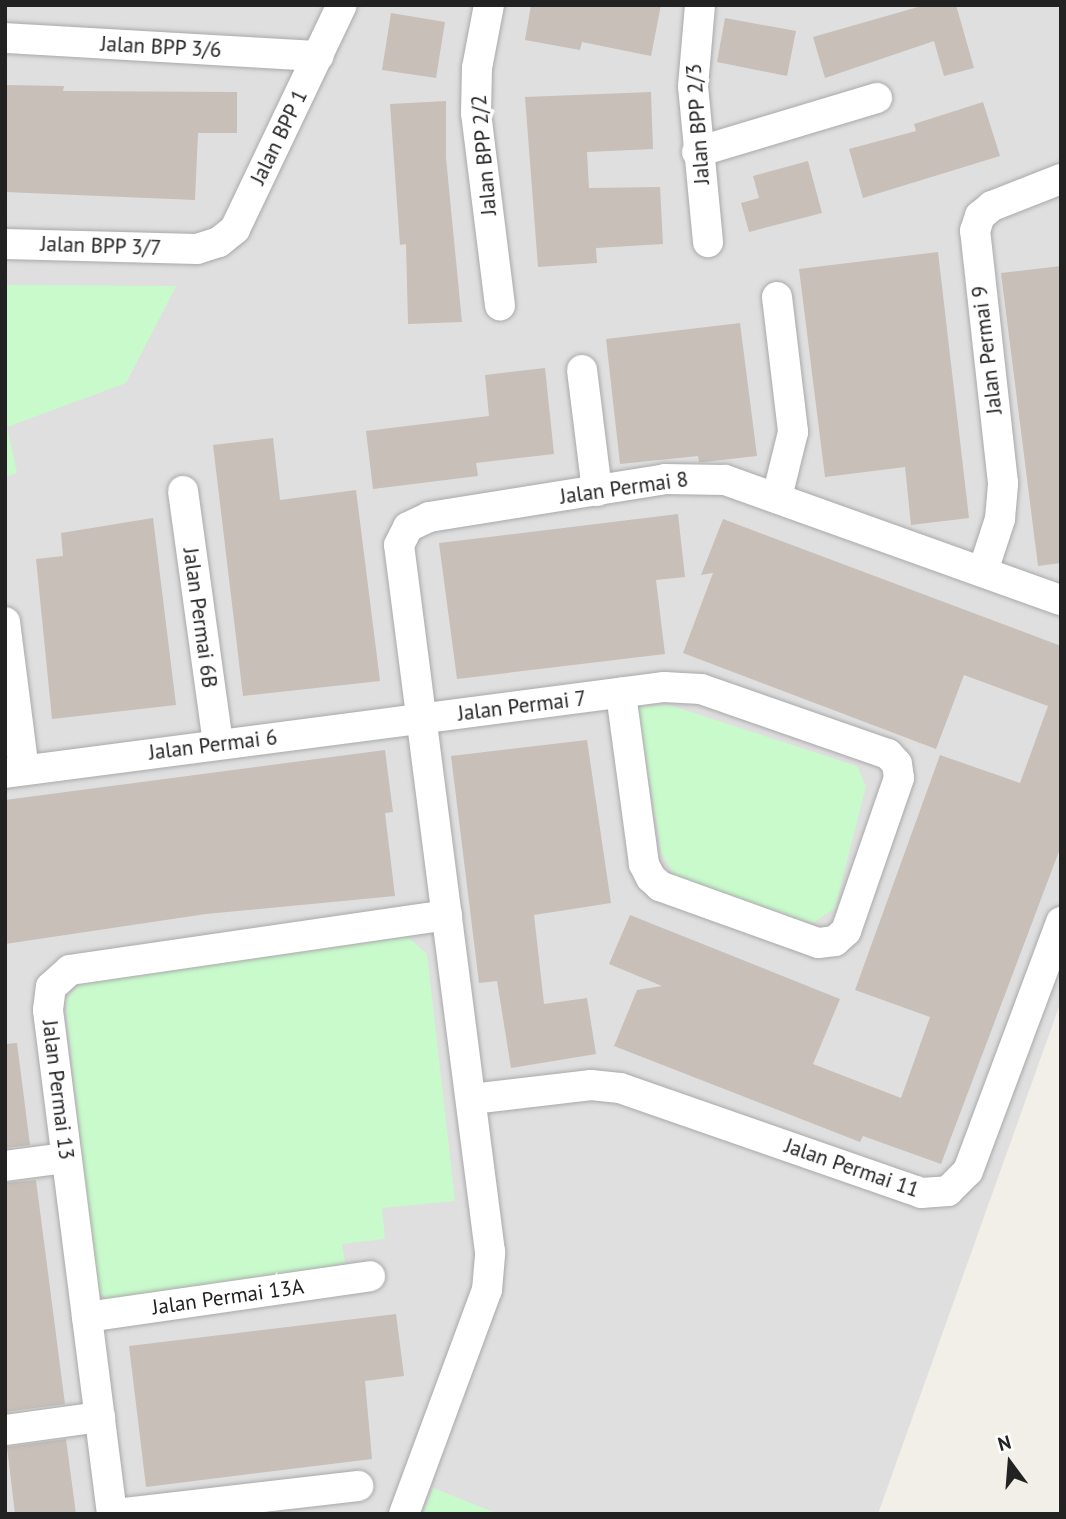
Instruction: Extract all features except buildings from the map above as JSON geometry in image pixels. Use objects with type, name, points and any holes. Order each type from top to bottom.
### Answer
[{"type":"street","name":"Jalan BPP 1","points":[[197,249],[219,242],[235,229],[342,5]]},
{"type":"street","name":"Jalan BPP 2/2","points":[[489,5],[477,68],[477,113],[500,306]]},
{"type":"street","name":"Jalan BPP 2/3","points":[[700,5],[692,86],[708,243]]},
{"type":"street","name":"Jalan BPP 3/6","points":[[5,38],[317,56]]},
{"type":"street","points":[[697,152],[877,98]]},
{"type":"street","name":"Jalan Permai 9","points":[[983,571],[1000,519],[1003,483],[975,232],[979,216],[992,206],[1061,179]]},
{"type":"street","name":"Jalan BPP 3/7","points":[[5,244],[197,249]]},
{"type":"street","points":[[777,296],[793,432],[777,497]]},
{"type":"street","points":[[582,370],[597,491]]},
{"type":"street","name":"Jalan Permai 8","points":[[404,1514],[487,1290],[490,1252],[400,545],[408,527],[429,517],[597,491],[696,477],[725,480],[1061,600]]},
{"type":"street","name":"Jalan Permai 6B","points":[[183,491],[218,744]]},
{"type":"street","points":[[5,622],[15,772]]},
{"type":"street","name":"Jalan Permai 7","points":[[422,719],[664,687],[701,689],[888,754],[897,764],[899,778],[846,932],[835,941],[818,943],[660,886],[651,878],[644,864],[621,693]]},
{"type":"street","name":"Jalan Permai 6","points":[[15,772],[422,719]]},
{"type":"street","name":"Jalan Permai 13","points":[[114,1514],[48,1010],[51,987],[70,970],[447,915]]},
{"type":"street","name":"Jalan Permai 11","points":[[472,1099],[591,1084],[620,1088],[922,1193],[948,1191],[968,1171],[1061,922]]},
{"type":"street","points":[[5,1166],[66,1158]]},
{"type":"street","name":"Jalan Permai 13A","points":[[87,1317],[370,1276]]},
{"type":"street","points":[[5,1430],[100,1417]]},
{"type":"street","points":[[114,1514],[358,1486]]},
{"type":"shaded area","points":[[5,5],[1061,5],[1061,1001],[878,1514],[5,1514]]},
{"type":"green space","points":[[5,285],[176,286],[126,383],[7,427],[17,473],[5,477]]},
{"type":"green space","points":[[669,705],[857,766],[866,786],[835,908],[813,923],[679,881],[662,855],[637,707]]},
{"type":"green space","points":[[408,937],[427,954],[455,1201],[382,1208],[385,1239],[342,1244],[347,1275],[110,1302],[97,1290],[65,1000],[83,981]]},
{"type":"green space","points":[[433,1488],[498,1514],[423,1514]]}]
